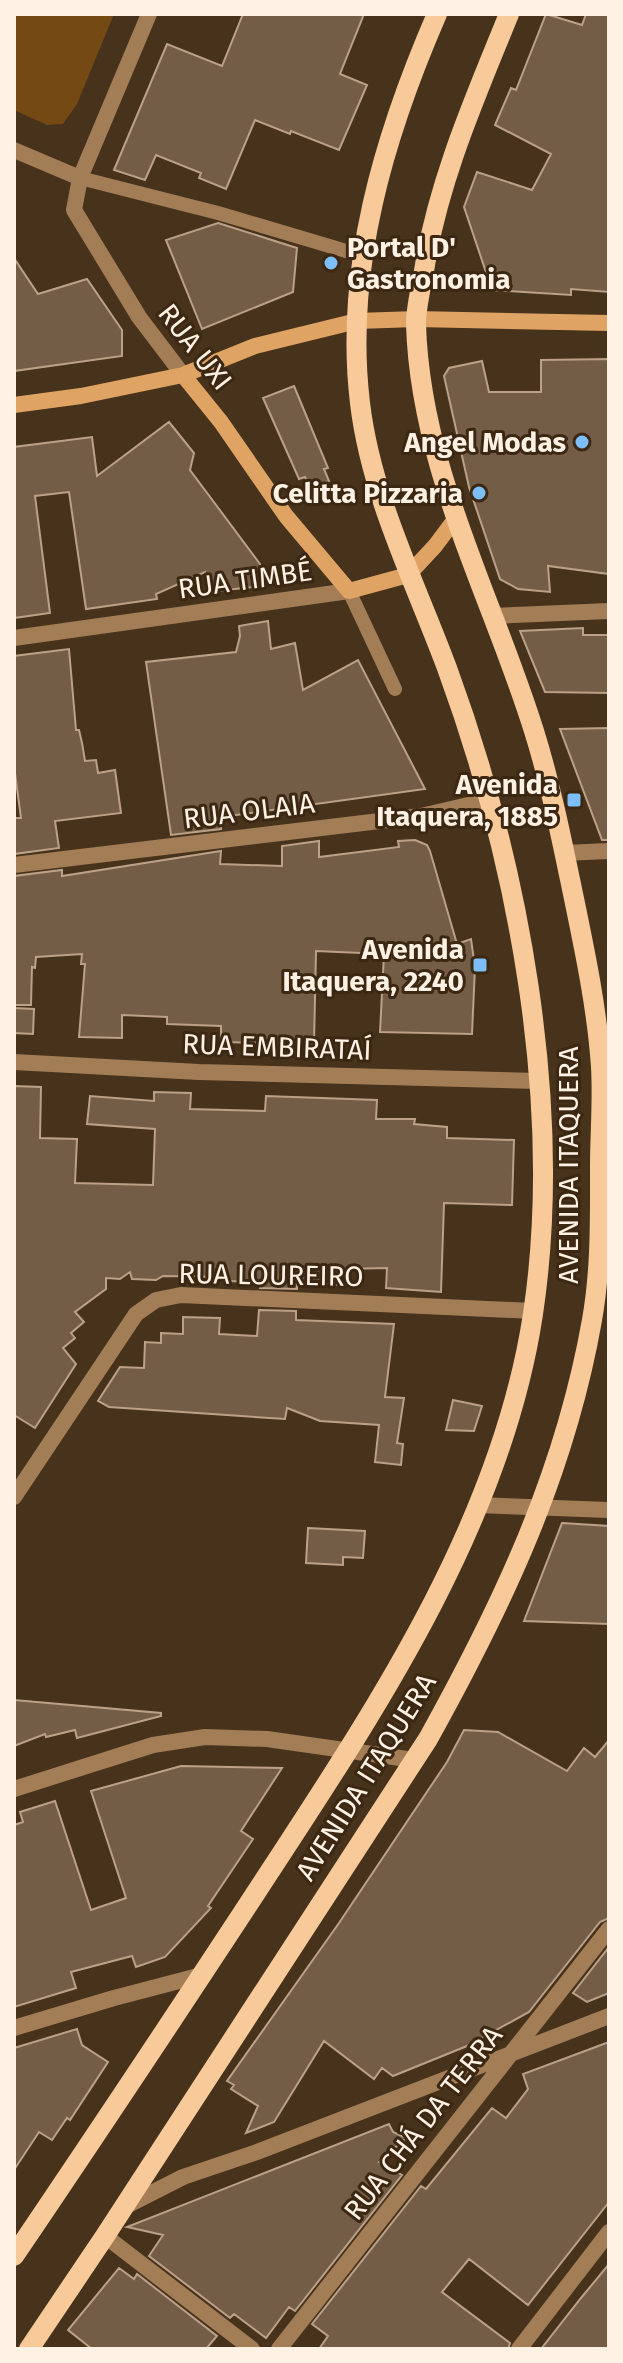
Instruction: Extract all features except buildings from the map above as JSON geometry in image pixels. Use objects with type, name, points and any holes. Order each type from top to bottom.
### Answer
[{"type":"main road","name":"AVENIDA ITAQUERA","points":[[14,2256],[349,1750],[421,1628],[477,1505],[505,1425],[524,1358],[533,1311],[541,1236],[538,1081],[517,912],[490,800],[447,668],[408,575],[371,462],[359,402],[357,321],[363,256],[381,164],[398,109],[437,14]]},
{"type":"main road","name":"AVENIDA ITAQUERA","points":[[29,2349],[414,1760],[475,1654],[514,1575],[541,1506],[581,1373],[593,1317],[600,1242],[601,1067],[587,962],[534,731],[456,518],[429,431],[421,387],[416,319],[426,252],[451,158],[509,14]]},
{"type":"street","name":"RUA UXI","points":[[149,14],[80,178],[74,210],[139,317],[221,422],[286,516],[349,591]]},
{"type":"street","points":[[14,150],[80,178]]},
{"type":"street","points":[[14,405],[81,396],[183,375],[255,346],[357,321],[416,319],[609,323]]},
{"type":"street","points":[[408,575],[456,518]]},
{"type":"street","name":"RUA TIMBÉ","points":[[14,638],[349,591],[408,575]]},
{"type":"street","points":[[492,616],[609,611]]},
{"type":"street","name":"RUA OLAIA","points":[[14,865],[421,816],[490,800]]},
{"type":"street","points":[[564,853],[609,851]]},
{"type":"street","name":"RUA EMBIRATAÍ","points":[[14,1062],[199,1072],[538,1081]]},
{"type":"street","name":"RUA LOUREIRO","points":[[14,1497],[136,1314],[156,1300],[181,1295],[533,1311]]},
{"type":"street","points":[[477,1505],[609,1510]]},
{"type":"street","points":[[14,1789],[153,1745],[205,1737],[267,1739],[414,1760]]},
{"type":"street","name":"RUA CHÁ DA TERRA","points":[[279,2349],[609,1929]]},
{"type":"street","points":[[14,2028],[202,1975]]},
{"type":"street","points":[[124,2207],[183,2177],[257,2152],[609,2016]]},
{"type":"street","points":[[519,2349],[609,2232]]},
{"type":"street","points":[[105,2236],[252,2349]]},
{"type":"lane","points":[[80,178],[218,213],[363,256]]},
{"type":"lane","points":[[349,591],[395,689]]},
{"type":"shaded area","points":[[14,14],[114,14],[77,104],[63,124],[47,125],[14,110]]},
{"type":"place","name":"Portal D' Gastronomia","points":[[331,263]]},
{"type":"place","name":"Angel Modas","points":[[582,442]]},
{"type":"place","name":"Celitta Pizzaria","points":[[479,493]]},
{"type":"place","name":"Avenida Itaquera, 1885","points":[[574,800]]},
{"type":"place","name":"Avenida Itaquera, 2240","points":[[480,965]]}]
